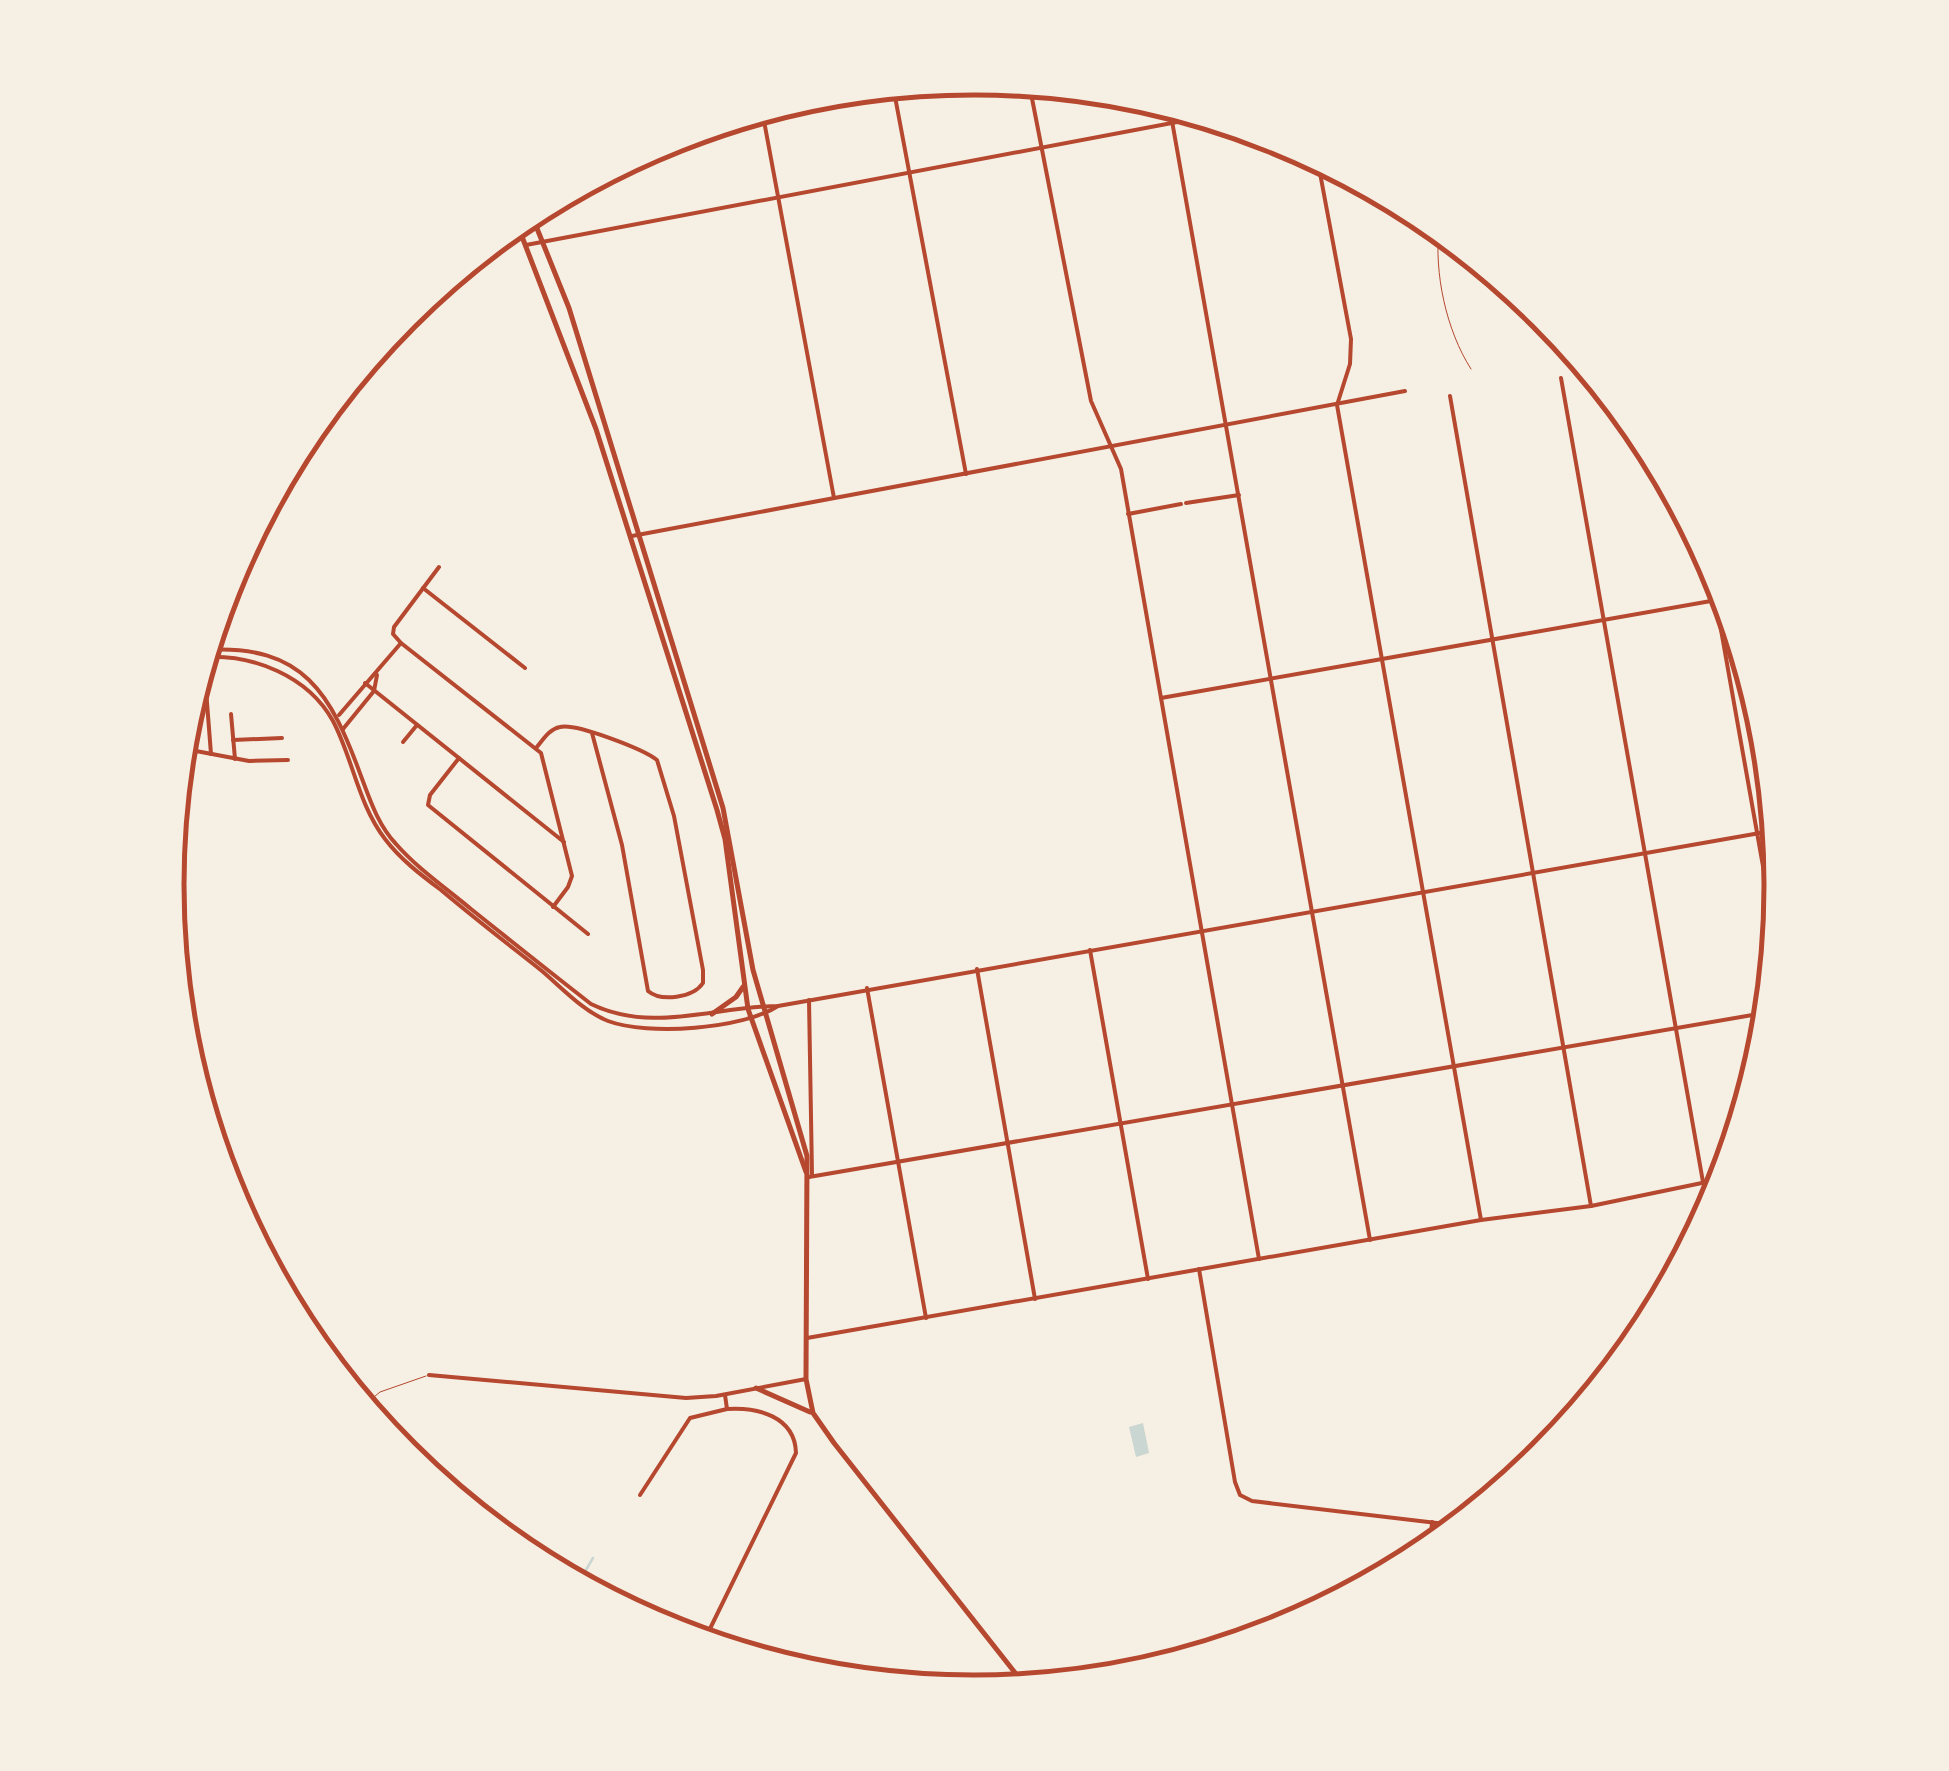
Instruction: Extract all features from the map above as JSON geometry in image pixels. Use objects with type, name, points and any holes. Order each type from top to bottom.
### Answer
[{"type":"main road","points":[[537,227],[568,308],[718,810],[750,1018],[810,1177],[806,1379],[813,1413],[1017,1674]]},
{"type":"main road","points":[[522,237],[636,536],[722,808],[764,1016],[804,1160]]},
{"type":"main road","points":[[712,1014],[736,998],[744,986]]},
{"type":"main road","points":[[756,1388],[813,1413]]},
{"type":"street","points":[[1031,97],[1090,401],[1120,469],[1259,1259]]},
{"type":"street","points":[[896,100],[966,474]]},
{"type":"street","points":[[526,245],[1179,122]]},
{"type":"street","points":[[1173,123],[1370,1240]]},
{"type":"street","points":[[764,124],[834,498]]},
{"type":"street","points":[[1320,175],[1351,339],[1350,364],[1337,405],[1480,1220]]},
{"type":"street","points":[[1561,378],[1703,1182]]},
{"type":"street","points":[[636,536],[1405,391]]},
{"type":"street","points":[[1450,396],[1592,1206]]},
{"type":"street","points":[[1128,514],[1239,495]]},
{"type":"street","points":[[439,567],[393,630],[401,643],[536,748],[544,760],[571,880],[553,908]]},
{"type":"street","points":[[424,588],[525,668]]},
{"type":"street","points":[[1160,698],[1712,601]]},
{"type":"street","points":[[1720,623],[1765,876]]},
{"type":"street","points":[[334,722],[365,683],[377,676],[401,643]]},
{"type":"street","points":[[220,650],[247,650],[283,662],[313,683],[338,716],[373,808],[398,847],[592,1004],[627,1016],[661,1019],[778,1006],[1763,832]]},
{"type":"street","points":[[218,658],[245,659],[286,676],[311,694],[334,722],[365,805],[391,846],[600,1017],[626,1026],[674,1030],[764,1016],[778,1006]]},
{"type":"street","points":[[338,734],[374,691],[377,676]]},
{"type":"street","points":[[365,683],[564,842]]},
{"type":"street","points":[[207,699],[211,754]]},
{"type":"street","points":[[231,714],[235,759]]},
{"type":"street","points":[[403,742],[417,725]]},
{"type":"street","points":[[536,748],[557,727],[568,726],[592,734],[648,753],[657,760],[703,970],[703,983],[692,993],[658,997],[648,991],[622,845],[592,734]]},
{"type":"street","points":[[233,740],[282,738]]},
{"type":"street","points":[[196,751],[235,759],[288,760]]},
{"type":"street","points":[[459,758],[430,795],[428,805],[588,934]]},
{"type":"street","points":[[1090,950],[1148,1279]]},
{"type":"street","points":[[977,969],[1035,1300]]},
{"type":"street","points":[[868,988],[926,1318]]},
{"type":"street","points":[[808,1000],[810,1177],[1754,1015]]},
{"type":"street","points":[[626,1026],[627,1016]]},
{"type":"street","points":[[807,1338],[1480,1220],[1592,1206],[1708,1181]]},
{"type":"street","points":[[1199,1270],[1240,1495],[1252,1501],[1442,1523]]},
{"type":"street","points":[[429,1375],[686,1398],[806,1379]]},
{"type":"street","points":[[725,1394],[727,1410]]},
{"type":"street","points":[[640,1495],[690,1418],[749,1408],[776,1418],[793,1437],[796,1453],[709,1630]]},
{"type":"street","points":[[1431,1531],[1432,1522]]},
{"type":"lane","points":[[1438,245],[1452,336],[1471,369]]},
{"type":"lane","points":[[376,1402],[374,1398],[380,1392],[429,1375]]},
{"type":"shaded area","points":[[1143,1423],[1149,1453],[1136,1457],[1129,1427]]},
{"type":"waterway","points":[[584,1573],[593,1558]]}]
